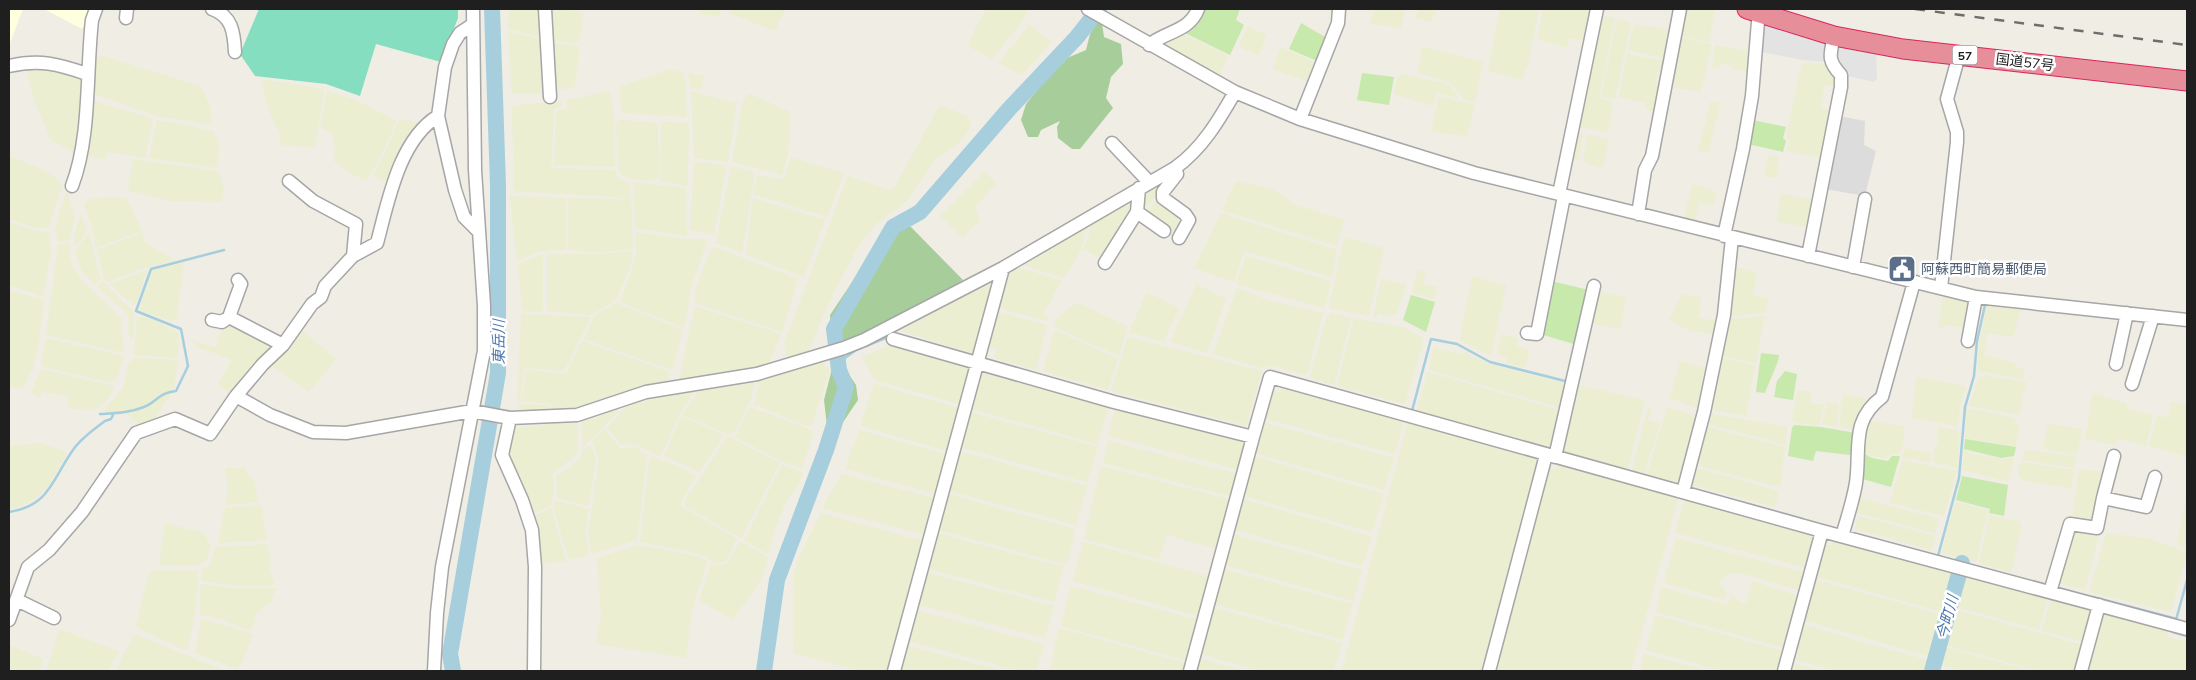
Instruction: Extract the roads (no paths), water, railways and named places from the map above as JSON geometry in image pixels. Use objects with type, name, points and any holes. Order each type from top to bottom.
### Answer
[{"type":"highway","name":"国道57号","points":[[1755,10],[1834,36],[1903,49],[2187,81]]},
{"type":"street","points":[[72,186],[80,157],[88,96],[87,74],[92,20],[96,9]]},
{"type":"street","points":[[212,9],[230,21],[234,30],[235,52]]},
{"type":"street","points":[[434,671],[436,612],[442,567],[484,352],[484,306],[477,230],[472,9]]},
{"type":"street","points":[[545,9],[550,97]]},
{"type":"street","points":[[1088,9],[1235,92],[1300,119],[1474,173],[1976,297],[2187,320]]},
{"type":"street","points":[[1149,45],[1158,38],[1180,30],[1189,24],[1198,9]]},
{"type":"street","points":[[1300,119],[1338,23],[1339,9]]},
{"type":"street","points":[[1527,333],[1537,334],[1597,9]]},
{"type":"street","points":[[1638,214],[1645,170],[1652,156],[1680,9]]},
{"type":"street","points":[[1683,492],[1704,412],[1724,315],[1728,237],[1752,96],[1755,10]]},
{"type":"street","points":[[472,25],[460,34],[454,44],[446,67],[438,116],[445,154],[464,217],[477,230]]},
{"type":"street","points":[[1808,256],[1841,87],[1841,75],[1832,65],[1830,58],[1834,36]]},
{"type":"street","points":[[1941,288],[1957,142],[1957,132],[1947,99],[1959,55]]},
{"type":"street","points":[[9,66],[36,61],[51,63],[87,74]]},
{"type":"street","points":[[236,396],[270,415],[313,432],[346,433],[472,411],[510,418],[577,415],[646,392],[740,378],[834,351],[864,340],[1003,268],[1175,168],[1189,158],[1199,146],[1235,92]]},
{"type":"street","points":[[9,620],[18,600],[28,567],[49,550],[82,512],[136,433],[175,419],[210,434],[236,396],[263,364],[283,345],[312,304],[321,297],[325,286],[353,256],[378,243],[393,184],[418,133],[438,116]]},
{"type":"street","points":[[1112,143],[1144,185]]},
{"type":"street","points":[[1175,168],[1177,174],[1163,192],[1163,198],[1185,214],[1189,220],[1179,238]]},
{"type":"street","points":[[289,181],[313,201],[356,224],[353,256]]},
{"type":"street","points":[[1104,263],[1137,212],[1144,185]]},
{"type":"street","points":[[1853,267],[1865,199]]},
{"type":"street","points":[[1137,212],[1164,231]]},
{"type":"street","points":[[894,671],[1003,268]]},
{"type":"street","points":[[212,320],[222,322],[229,318],[241,284],[238,280]]},
{"type":"street","points":[[1842,536],[1856,483],[1858,444],[1862,422],[1868,407],[1882,397],[1895,358],[1901,324],[1914,282]]},
{"type":"street","points":[[1490,671],[1551,456],[1594,286]]},
{"type":"street","points":[[1968,341],[1976,297]]},
{"type":"street","points":[[2116,364],[2127,313]]},
{"type":"street","points":[[2132,384],[2153,316]]},
{"type":"street","points":[[229,318],[283,345]]},
{"type":"street","points":[[893,339],[1114,402],[1253,437]]},
{"type":"street","points":[[1190,671],[1270,377],[1822,531],[2187,629]]},
{"type":"street","points":[[510,418],[502,455],[522,500],[532,530],[535,567],[534,671]]},
{"type":"street","points":[[2050,592],[2070,524],[2097,528],[2114,456]]},
{"type":"street","points":[[2103,498],[2146,507],[2154,477]]},
{"type":"street","points":[[1784,671],[1822,531]]},
{"type":"street","points":[[18,600],[54,618]]},
{"type":"street","points":[[2081,671],[2099,605]]},
{"type":"waterway","name":"東岳川","points":[[453,671],[450,654],[498,373],[498,185],[492,9]]},
{"type":"waterway","points":[[764,671],[777,580],[826,450],[846,387],[839,370],[834,329],[893,227],[920,212],[1009,109],[1077,37],[1099,9]]},
{"type":"waterway","points":[[100,414],[138,409],[149,405],[165,394],[176,391],[188,366],[181,329],[136,311],[151,269],[224,250]]},
{"type":"waterway","points":[[1938,556],[1959,478],[1965,407],[1974,376],[1977,341],[1985,305]]},
{"type":"waterway","points":[[845,358],[856,350],[888,337]]},
{"type":"waterway","points":[[1410,411],[1412,411],[1431,339],[1457,344],[1490,362],[1569,382]]},
{"type":"waterway","points":[[9,512],[23,509],[42,497],[76,446],[96,427],[111,419],[114,413]]},
{"type":"waterway","points":[[1741,502],[1803,519]]},
{"type":"waterway","name":"今町川","points":[[1932,671],[1962,563]]},
{"type":"waterway","points":[[2176,620],[2187,580]]},
{"type":"waterway","points":[[2093,597],[2177,619]]},
{"type":"waterway","points":[[2174,630],[2173,632],[2187,636]]},
{"type":"railway","points":[[1915,9],[2187,45]]},
{"type":"place","name":"阿蘇西町簡易郵便局","points":[[1902,269]]}]
